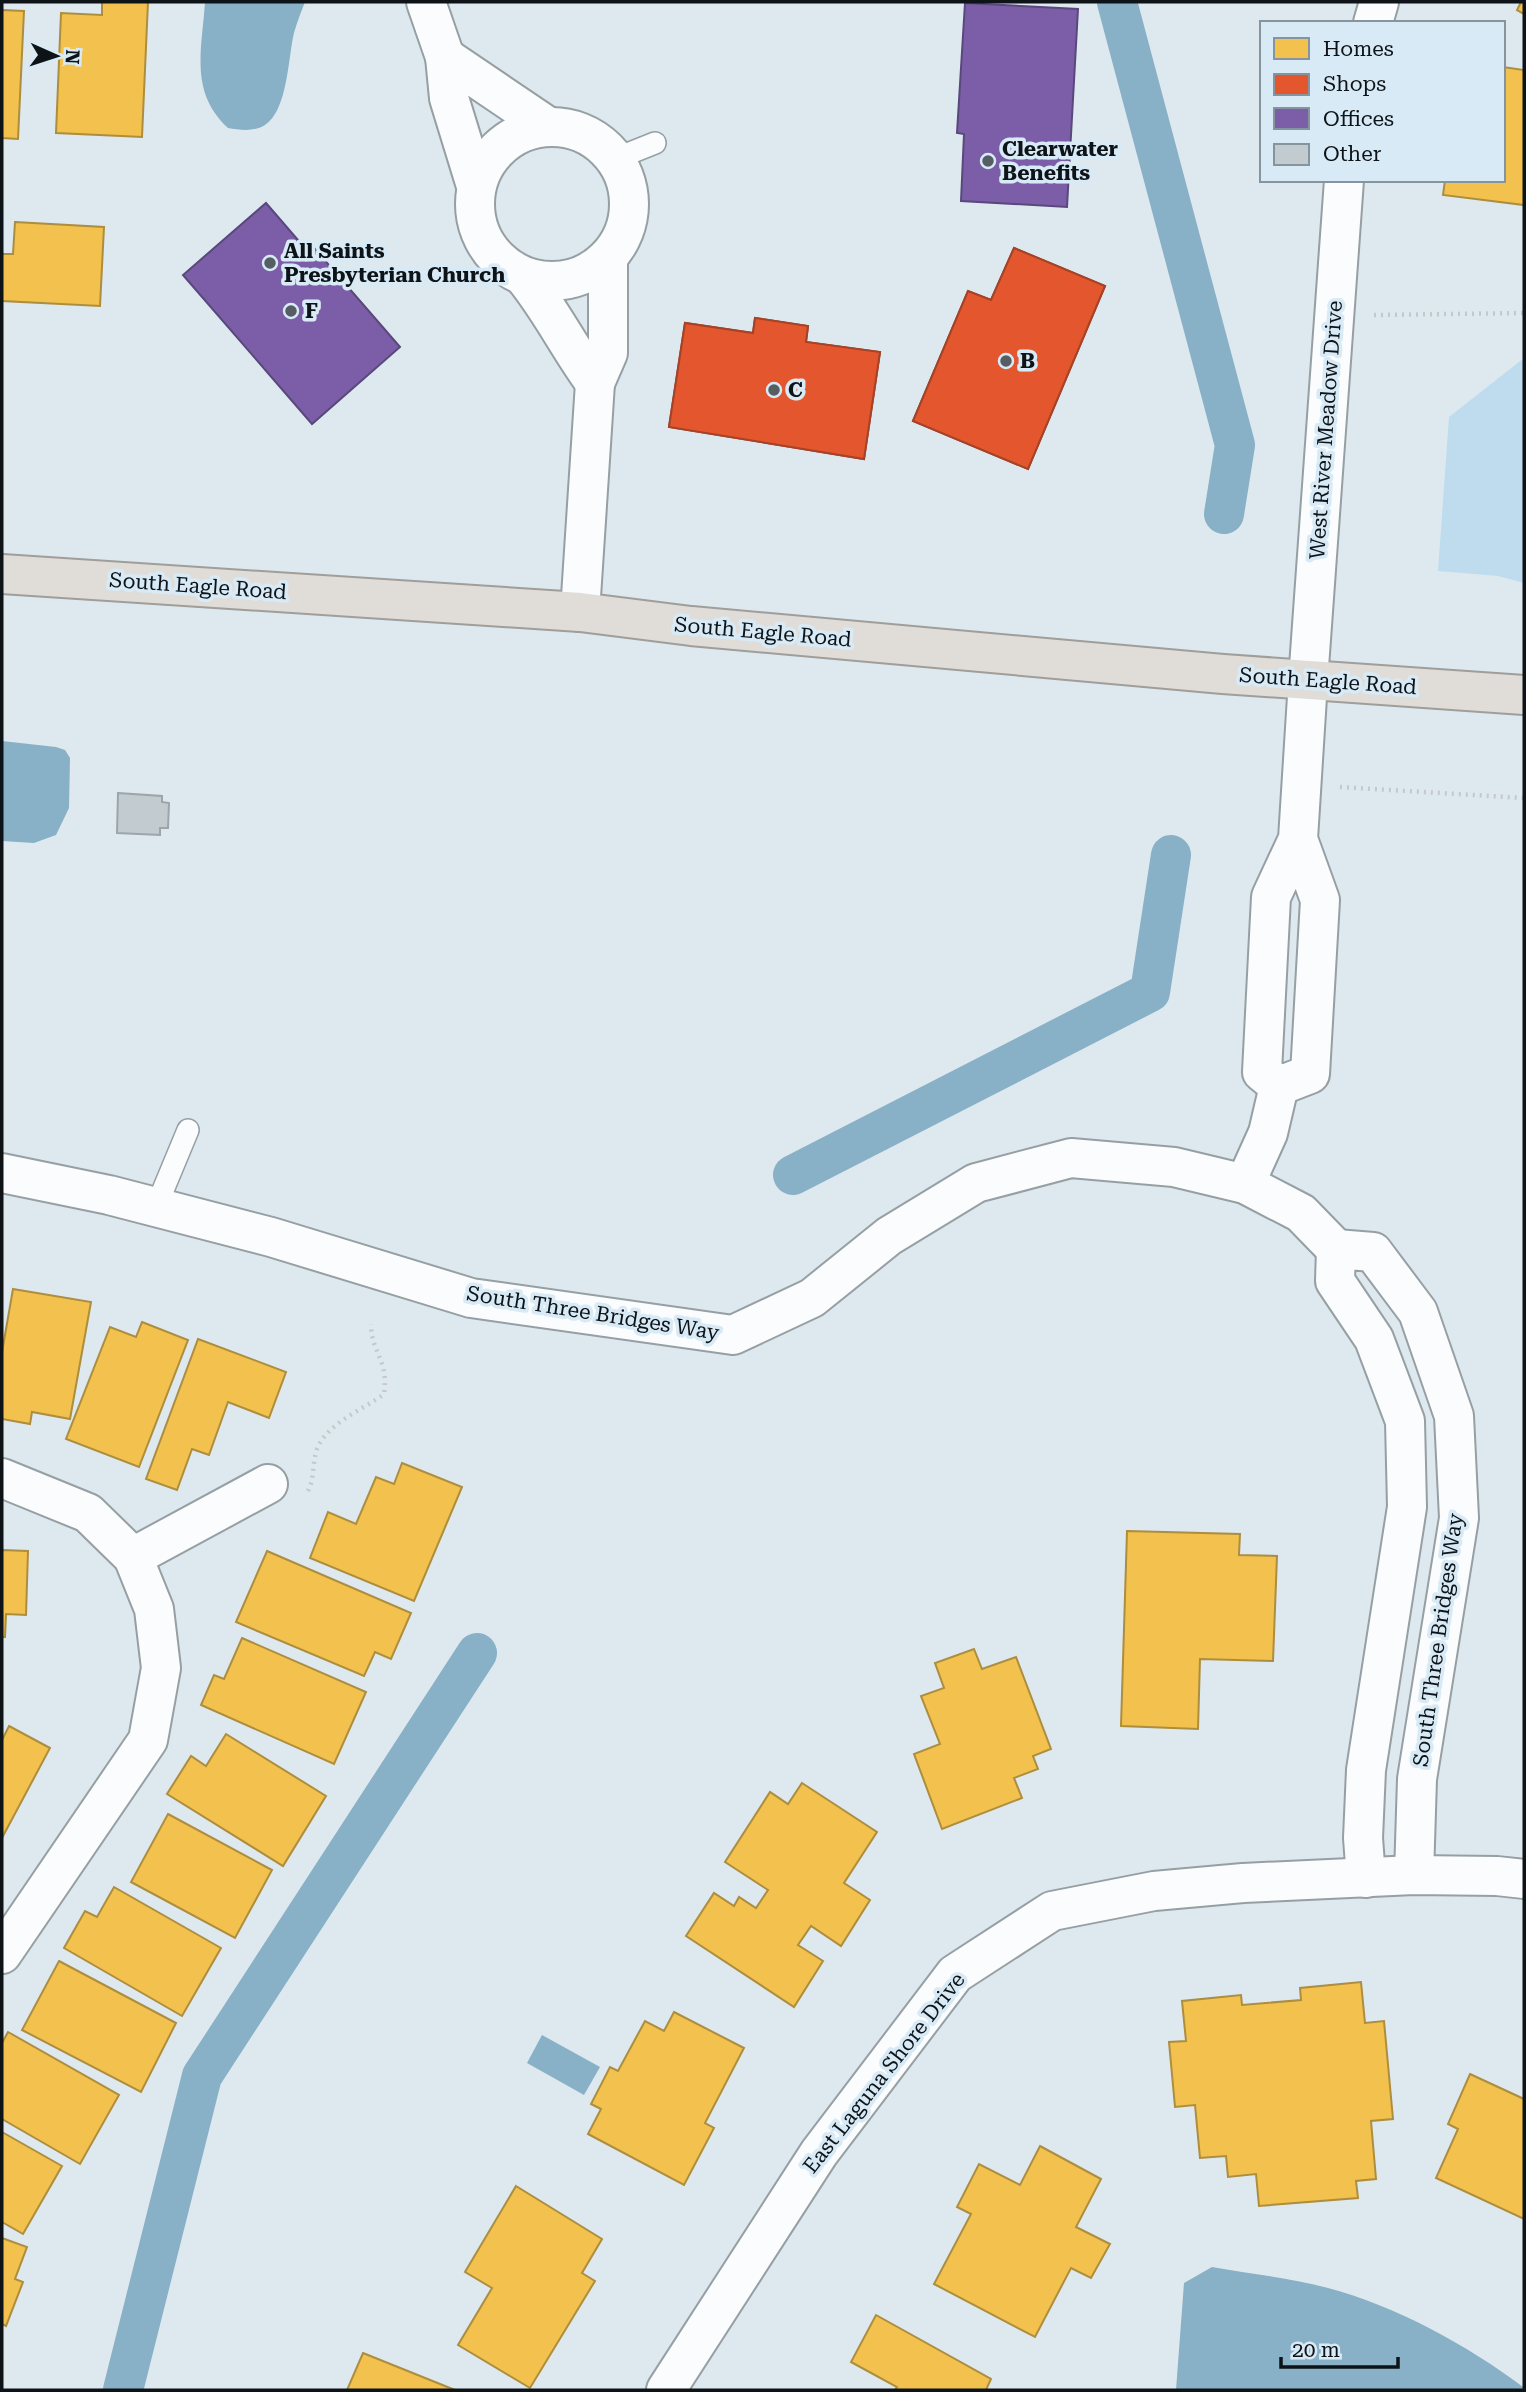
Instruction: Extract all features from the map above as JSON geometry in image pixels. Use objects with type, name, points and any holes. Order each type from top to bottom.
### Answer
[{"type":"highway","name":"South Eagle Road","points":[[2,574],[580,612],[691,626],[1308,681],[1524,695]]},
{"type":"street","points":[[426,2],[445,57],[449,98],[476,186],[476,223],[483,240],[507,268],[524,277],[546,282],[569,280],[590,272],[608,258],[620,241],[628,220],[630,199],[625,178],[615,159],[602,144],[566,127],[547,126],[527,130],[509,139],[489,160],[476,186]]},
{"type":"street","points":[[1374,21],[1380,2]]},
{"type":"street","points":[[445,57],[547,126]]},
{"type":"street","name":"West River Meadow Drive","points":[[1245,1184],[1268,1133],[1279,1086],[1262,1072],[1271,897],[1297,839],[1344,182]]},
{"type":"street","points":[[580,612],[594,383],[608,353],[608,258]]},
{"type":"street","points":[[524,277],[547,305],[573,354],[594,383]]},
{"type":"street","name":"South Three Bridges Way","points":[[2,1173],[156,1207],[271,1237],[471,1298],[733,1335],[812,1298],[890,1236],[976,1183],[1070,1158],[1174,1167],[1245,1184],[1301,1213],[1336,1249],[1373,1252],[1418,1312],[1454,1416],[1459,1518],[1417,1779],[1414,1875]]},
{"type":"street","points":[[1336,1249],[1335,1281],[1374,1339],[1405,1421],[1408,1507],[1366,1770],[1363,1838],[1366,1878]]},
{"type":"street","points":[[2,1478],[88,1513],[133,1557],[154,1609],[161,1668],[148,1740],[2,1954]]},
{"type":"street","points":[[133,1557],[268,1484]]},
{"type":"street","points":[[1404,1534],[1456,1541]]},
{"type":"street","name":"East Laguna Shore Drive","points":[[666,2390],[818,2153],[955,1974],[1052,1911],[1154,1891],[1243,1883],[1414,1875],[1497,1876],[1524,1880]]},
{"type":"lane","points":[[615,159],[655,144]]},
{"type":"lane","points":[[156,1207],[188,1130]]},
{"type":"path","points":[[1390,317],[1524,313]]},
{"type":"path","points":[[1301,785],[1524,798]]},
{"type":"path","points":[[302,1501],[314,1479],[317,1449],[334,1426],[384,1394],[384,1364],[371,1337],[371,1324]]},
{"type":"shaded area","points":[[205,2],[305,2],[294,33],[283,96],[273,118],[261,127],[247,130],[228,128],[208,100],[201,69]]},
{"type":"shaded area","points":[[1524,358],[1524,583],[1498,576],[1438,571],[1449,417]]},
{"type":"shaded area","points":[[2,741],[56,747],[65,750],[70,758],[69,808],[56,835],[34,843],[2,841]]},
{"type":"shaded area","points":[[542,2035],[600,2067],[584,2095],[527,2063]]},
{"type":"shaded area","points":[[1212,2267],[1314,2285],[1379,2305],[1455,2342],[1523,2387],[1522,2390],[1176,2390],[1184,2283]]},
{"type":"building: Homes","points":[[102,2],[148,2],[142,137],[56,133],[61,13],[102,15]]},
{"type":"building: Homes","points":[[1521,2],[1524,2],[1524,14],[1517,10]]},
{"type":"building: Homes","points":[[2,10],[24,11],[18,139],[2,138]]},
{"type":"building: Homes","points":[[1505,67],[1524,70],[1524,205],[1443,195],[1445,182],[1505,182]]},
{"type":"building: Homes","points":[[15,222],[104,227],[100,306],[2,301],[2,254],[13,254]]},
{"type":"building: Homes","points":[[13,1289],[91,1302],[70,1419],[32,1412],[30,1424],[2,1419],[2,1352]]},
{"type":"building: Homes","points":[[142,1322],[188,1340],[139,1467],[66,1439],[110,1327],[136,1337]]},
{"type":"building: Homes","points":[[198,1339],[286,1372],[269,1418],[228,1402],[209,1455],[192,1449],[177,1490],[146,1479]]},
{"type":"building: Homes","points":[[402,1463],[462,1487],[414,1601],[310,1558],[328,1512],[356,1524],[376,1477],[394,1484]]},
{"type":"building: Homes","points":[[1127,1531],[1240,1534],[1239,1555],[1277,1556],[1273,1661],[1200,1659],[1198,1729],[1121,1726]]},
{"type":"building: Homes","points":[[2,1550],[28,1551],[26,1615],[6,1614],[5,1637],[2,1637]]},
{"type":"building: Homes","points":[[267,1551],[411,1613],[391,1659],[375,1652],[364,1676],[236,1622]]},
{"type":"building: Homes","points":[[242,1638],[366,1692],[334,1764],[201,1705],[214,1675],[224,1679]]},
{"type":"building: Homes","points":[[974,1649],[982,1669],[1016,1657],[1051,1749],[1033,1756],[1038,1769],[1014,1778],[1022,1798],[942,1829],[914,1754],[940,1744],[921,1696],[944,1688],[935,1663]]},
{"type":"building: Homes","points":[[9,1726],[50,1748],[2,1838],[2,1740]]},
{"type":"building: Homes","points":[[226,1734],[326,1796],[283,1866],[167,1794],[191,1756],[206,1766]]},
{"type":"building: Homes","points":[[802,1783],[877,1832],[844,1883],[870,1900],[841,1946],[811,1926],[798,1945],[823,1961],[794,2007],[686,1936],[714,1893],[734,1906],[739,1897],[756,1908],[768,1890],[725,1862],[770,1792],[788,1804]]},
{"type":"building: Homes","points":[[168,1814],[272,1870],[235,1938],[131,1882]]},
{"type":"building: Homes","points":[[114,1887],[221,1948],[182,2016],[64,1948],[85,1911],[97,1917]]},
{"type":"building: Homes","points":[[59,1961],[176,2023],[141,2092],[22,2030]]},
{"type":"building: Homes","points":[[1361,1982],[1365,2023],[1384,2021],[1393,2119],[1371,2121],[1376,2179],[1356,2181],[1358,2198],[1259,2206],[1256,2174],[1228,2177],[1226,2156],[1200,2158],[1195,2105],[1175,2107],[1169,2042],[1186,2041],[1182,2001],[1241,1995],[1242,2005],[1301,2000],[1300,1988]]},
{"type":"building: Homes","points":[[674,2012],[744,2048],[705,2123],[714,2128],[684,2185],[588,2134],[601,2109],[591,2104],[610,2067],[618,2071],[645,2021],[664,2031]]},
{"type":"building: Homes","points":[[8,2032],[119,2095],[80,2164],[2,2119],[2,2043]]},
{"type":"building: Homes","points":[[1470,2074],[1524,2099],[1524,2219],[1436,2178],[1458,2129],[1448,2124]]},
{"type":"building: Homes","points":[[2,2132],[62,2166],[23,2234],[2,2222]]},
{"type":"building: Homes","points":[[1040,2146],[1101,2179],[1076,2227],[1110,2244],[1091,2278],[1071,2268],[1035,2337],[934,2284],[971,2214],[957,2207],[979,2164],[1020,2185]]},
{"type":"building: Homes","points":[[516,2186],[602,2239],[582,2273],[595,2281],[530,2388],[458,2345],[492,2288],[465,2272]]},
{"type":"building: Homes","points":[[2,2238],[27,2247],[15,2279],[23,2282],[6,2326],[2,2324]]},
{"type":"building: Homes","points":[[876,2315],[991,2379],[986,2390],[895,2390],[897,2387],[851,2362]]},
{"type":"building: Homes","points":[[363,2353],[455,2390],[347,2390]]},
{"type":"building: Shops","name":"B","points":[[1014,248],[1105,286],[1028,469],[913,421],[968,291],[991,300]]},
{"type":"building: Shops","name":"B","points":[[1014,248],[1105,286],[1028,469],[913,421],[968,291],[991,300]]},
{"type":"building: Shops","name":"C","points":[[755,318],[808,326],[806,342],[880,352],[864,459],[669,427],[685,323],[753,333]]},
{"type":"building: Shops","name":"C","points":[[755,318],[808,326],[806,342],[880,352],[864,459],[669,427],[685,323],[753,333]]},
{"type":"building: Offices","points":[[965,3],[1078,9],[1067,207],[961,201],[964,134],[957,133]]},
{"type":"building: Offices","name":"F","points":[[266,203],[310,254],[315,249],[400,347],[312,424],[183,275]]},
{"type":"building: Other","points":[[118,793],[162,796],[162,802],[169,803],[168,828],[160,828],[160,835],[117,833]]},
{"type":"waterway","points":[[1117,2],[1235,445],[1224,514]]},
{"type":"waterway","points":[[793,1175],[1150,992],[1171,855]]},
{"type":"waterway","points":[[123,2390],[202,2076],[477,1653]]},
{"type":"place","name":"Clearwater Benefits","points":[[988,161]]},
{"type":"place","name":"All Saints Presbyterian Church","points":[[270,263]]},
{"type":"place","name":"F","points":[[291,311]]},
{"type":"place","name":"B","points":[[1006,361]]},
{"type":"place","name":"C","points":[[774,390]]}]
